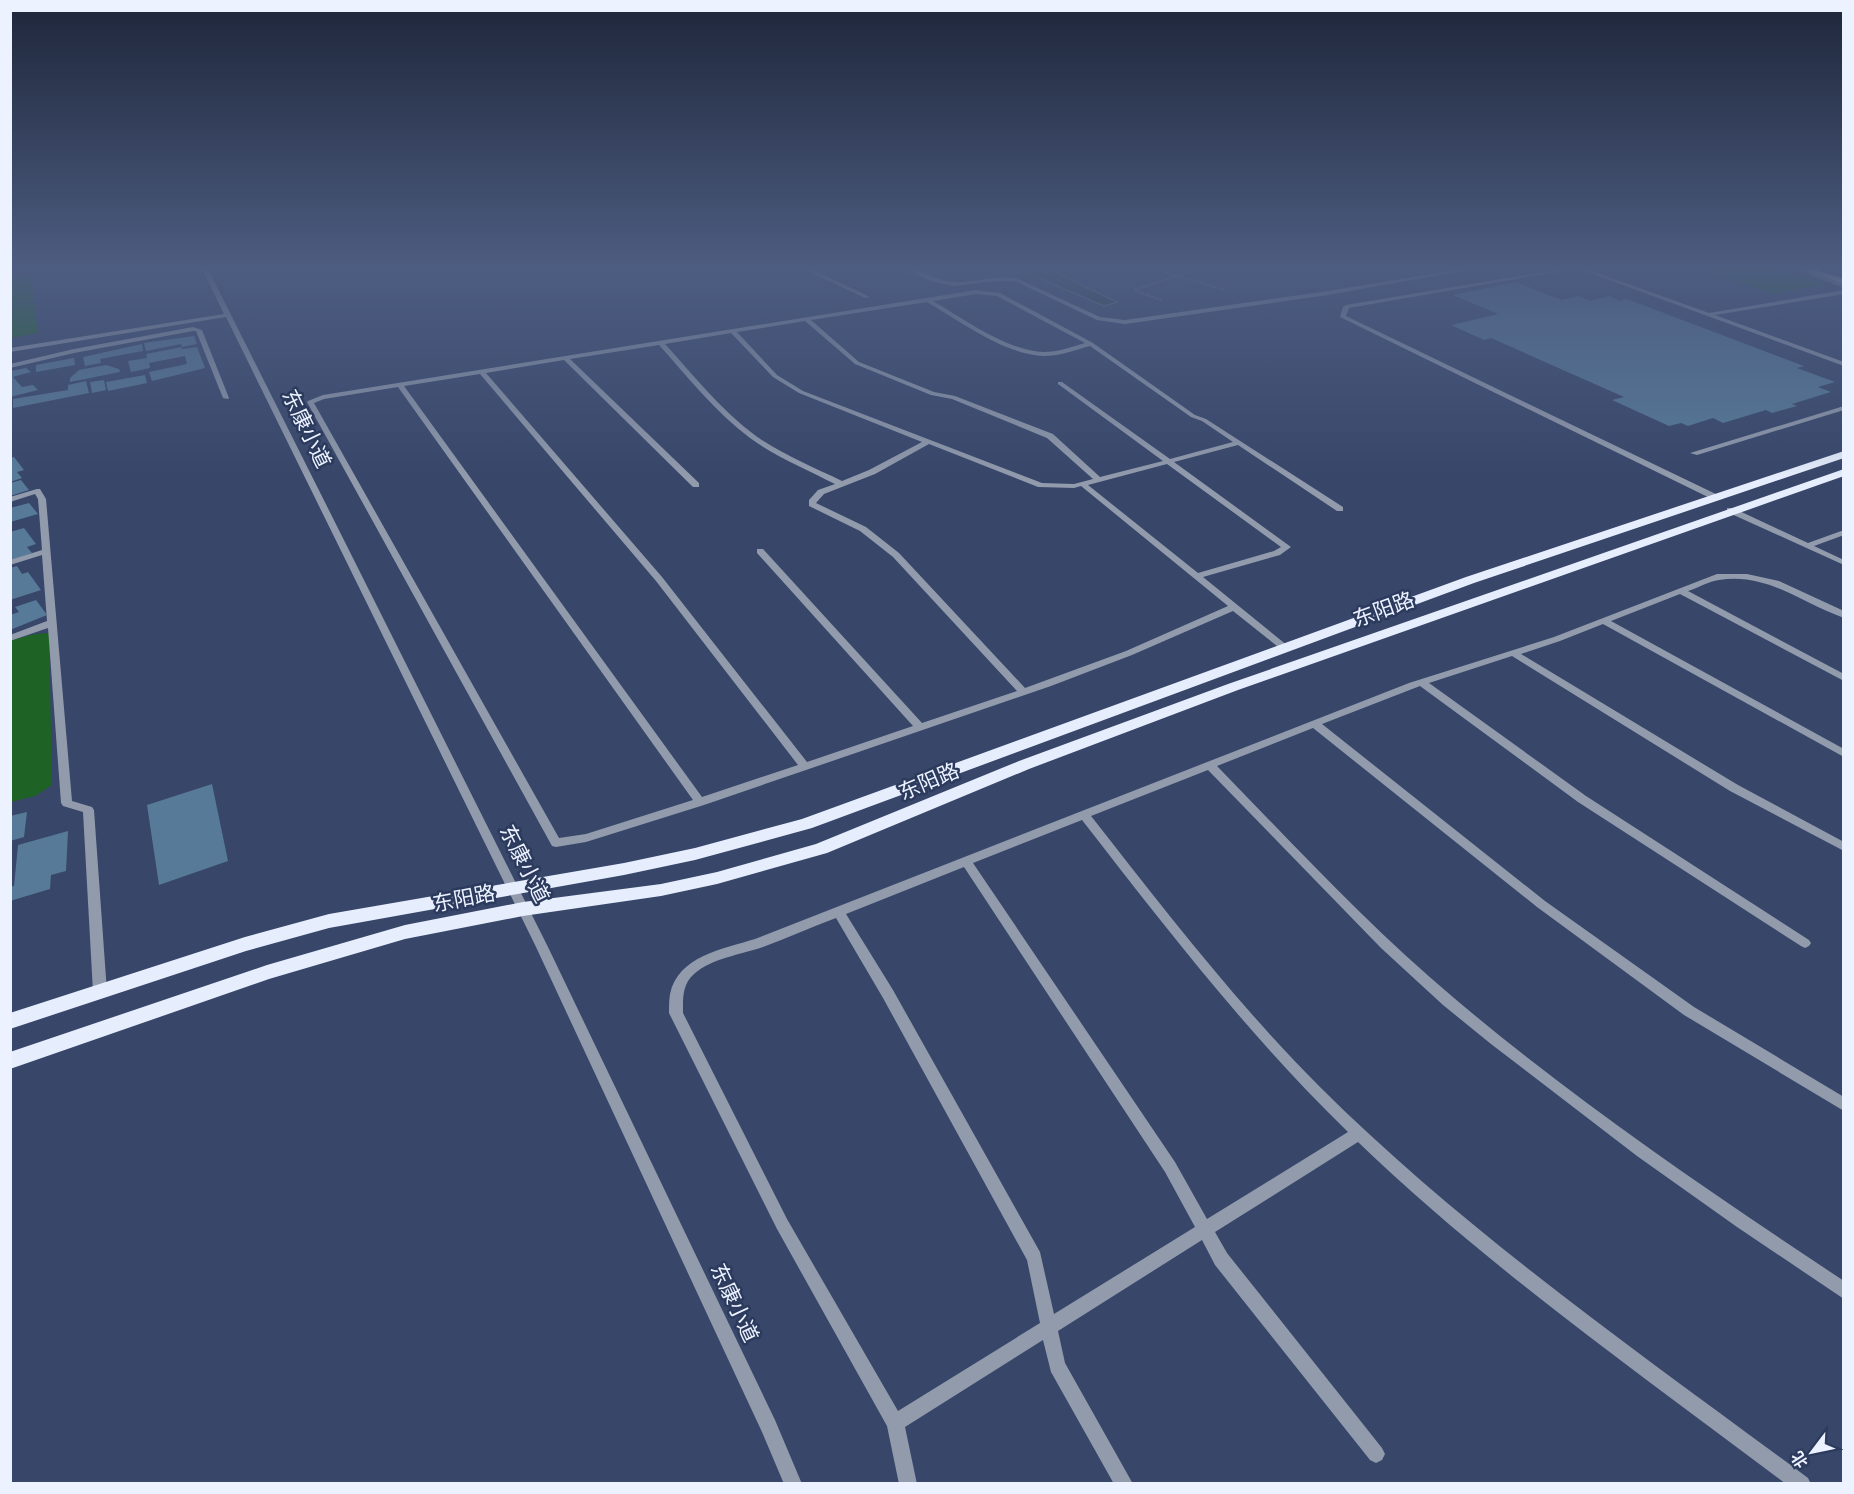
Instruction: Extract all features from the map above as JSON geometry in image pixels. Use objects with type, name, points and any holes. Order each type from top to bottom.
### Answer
[{"type":"main road","name":"东阳路","points":[[10,1021],[245,944],[329,921],[685,856],[806,824],[1470,580],[1844,454]]},
{"type":"main road","name":"东阳路","points":[[10,1061],[267,972],[405,932],[523,909],[661,890],[738,873],[821,849],[1024,765],[1222,691],[1730,510],[1844,472]]},
{"type":"street","points":[[10,350],[99,339]]},
{"type":"street","points":[[10,366],[129,339]]},
{"type":"street","points":[[202,339],[226,398]]},
{"type":"street","name":"东康小道","points":[[239,339],[523,909],[769,1426],[794,1484]]},
{"type":"street","points":[[686,339],[323,397],[310,402],[556,843],[586,838],[700,802],[1023,692],[1109,661],[1234,607]]},
{"type":"street","points":[[739,339],[775,376],[790,387],[1041,485],[1064,487],[1083,484],[1239,443]]},
{"type":"street","points":[[829,339],[857,363],[933,394],[963,401],[1050,436],[1099,480]]},
{"type":"street","points":[[997,339],[1034,353],[1046,354],[1091,344]]},
{"type":"street","points":[[1081,339],[1193,416],[1204,420],[1340,509]]},
{"type":"street","points":[[1388,339],[1717,498]]},
{"type":"street","points":[[1774,339],[1844,364]]},
{"type":"street","points":[[661,343],[718,408],[752,436],[843,484]]},
{"type":"street","points":[[565,358],[696,485]]},
{"type":"street","points":[[482,372],[659,579],[805,766]]},
{"type":"street","points":[[1060,383],[1287,547],[1277,553],[1197,576]]},
{"type":"street","points":[[400,385],[700,802]]},
{"type":"street","points":[[1694,453],[1844,408]]},
{"type":"street","points":[[927,442],[880,468],[821,492],[812,504],[863,529],[896,555],[1023,692]]},
{"type":"street","points":[[1083,484],[1285,648]]},
{"type":"street","points":[[10,500],[37,492],[42,499],[67,803],[88,810],[100,992]]},
{"type":"street","points":[[1730,510],[1844,564]]},
{"type":"street","points":[[1807,546],[1844,532]]},
{"type":"street","points":[[10,563],[46,551]]},
{"type":"street","points":[[760,551],[920,727]]},
{"type":"street","points":[[908,1484],[895,1423],[782,1224],[676,1013],[674,1000],[682,976],[692,967],[839,912],[1314,723],[1422,682],[1515,654],[1717,577],[1747,576],[1776,583],[1844,615]]},
{"type":"street","points":[[1681,591],[1844,678]]},
{"type":"street","points":[[1604,621],[1844,754]]},
{"type":"street","points":[[10,638],[52,623]]},
{"type":"street","points":[[1515,654],[1698,766],[1844,847]]},
{"type":"street","points":[[1422,682],[1582,799],[1805,943]]},
{"type":"street","points":[[1314,723],[1541,904],[1689,1011],[1844,1105]]},
{"type":"street","points":[[1209,764],[1398,956],[1521,1062],[1616,1135],[1844,1291]]},
{"type":"street","points":[[1083,814],[1233,1003],[1293,1068],[1359,1133],[1444,1210],[1521,1274],[1802,1484]]},
{"type":"street","points":[[966,861],[1170,1167],[1221,1259],[1376,1454]]},
{"type":"street","points":[[839,912],[888,994],[1034,1258],[1057,1365],[1124,1484]]},
{"type":"street","points":[[895,1423],[1359,1133]]},
{"type":"green space","points":[[49,633],[52,785],[35,796],[11,802],[11,640]]},
{"type":"building","points":[[195,339],[197,344],[182,347],[181,344],[146,351],[144,343]]},
{"type":"building","points":[[1493,339],[1732,339],[1804,366],[1797,368],[1835,382],[1818,387],[1831,392],[1792,404],[1797,406],[1772,413],[1766,410],[1723,423],[1713,418],[1688,426],[1681,423],[1669,426],[1612,400],[1624,397]]},
{"type":"building","points":[[142,344],[143,351],[100,359],[101,363],[85,366],[83,357]]},
{"type":"building","points":[[182,347],[182,349],[197,347],[205,368],[152,381],[149,372],[187,364],[185,356],[149,363],[150,368],[131,372],[128,361],[147,358],[146,354]]},
{"type":"building","points":[[74,358],[75,365],[36,372],[36,365]]},
{"type":"building","points":[[106,365],[119,369],[120,372],[70,382],[70,378],[79,370]]},
{"type":"building","points":[[26,368],[31,372],[13,377],[22,387],[33,385],[38,390],[10,397],[10,371]]},
{"type":"building","points":[[145,375],[147,383],[108,391],[106,382]]},
{"type":"building","points":[[104,380],[106,390],[92,393],[90,382]]},
{"type":"building","points":[[86,381],[89,393],[13,408],[13,399],[68,390],[68,385]]},
{"type":"building","points":[[14,457],[24,470],[17,472],[22,478],[10,482],[10,458]]},
{"type":"building","points":[[21,480],[29,490],[10,496],[10,483]]},
{"type":"building","points":[[29,503],[38,514],[10,522],[10,508]]},
{"type":"building","points":[[24,528],[36,544],[27,547],[32,553],[10,561],[10,532]]},
{"type":"building","points":[[17,566],[22,574],[28,572],[41,590],[10,600],[10,568]]},
{"type":"building","points":[[36,600],[47,615],[10,630],[10,615],[19,612],[15,607]]},
{"type":"building","points":[[212,784],[228,861],[159,885],[147,805]]},
{"type":"building","points":[[27,812],[24,837],[10,841],[10,816]]},
{"type":"building","points":[[68,831],[66,871],[51,875],[50,889],[10,901],[10,887],[14,886],[18,845]]}]
